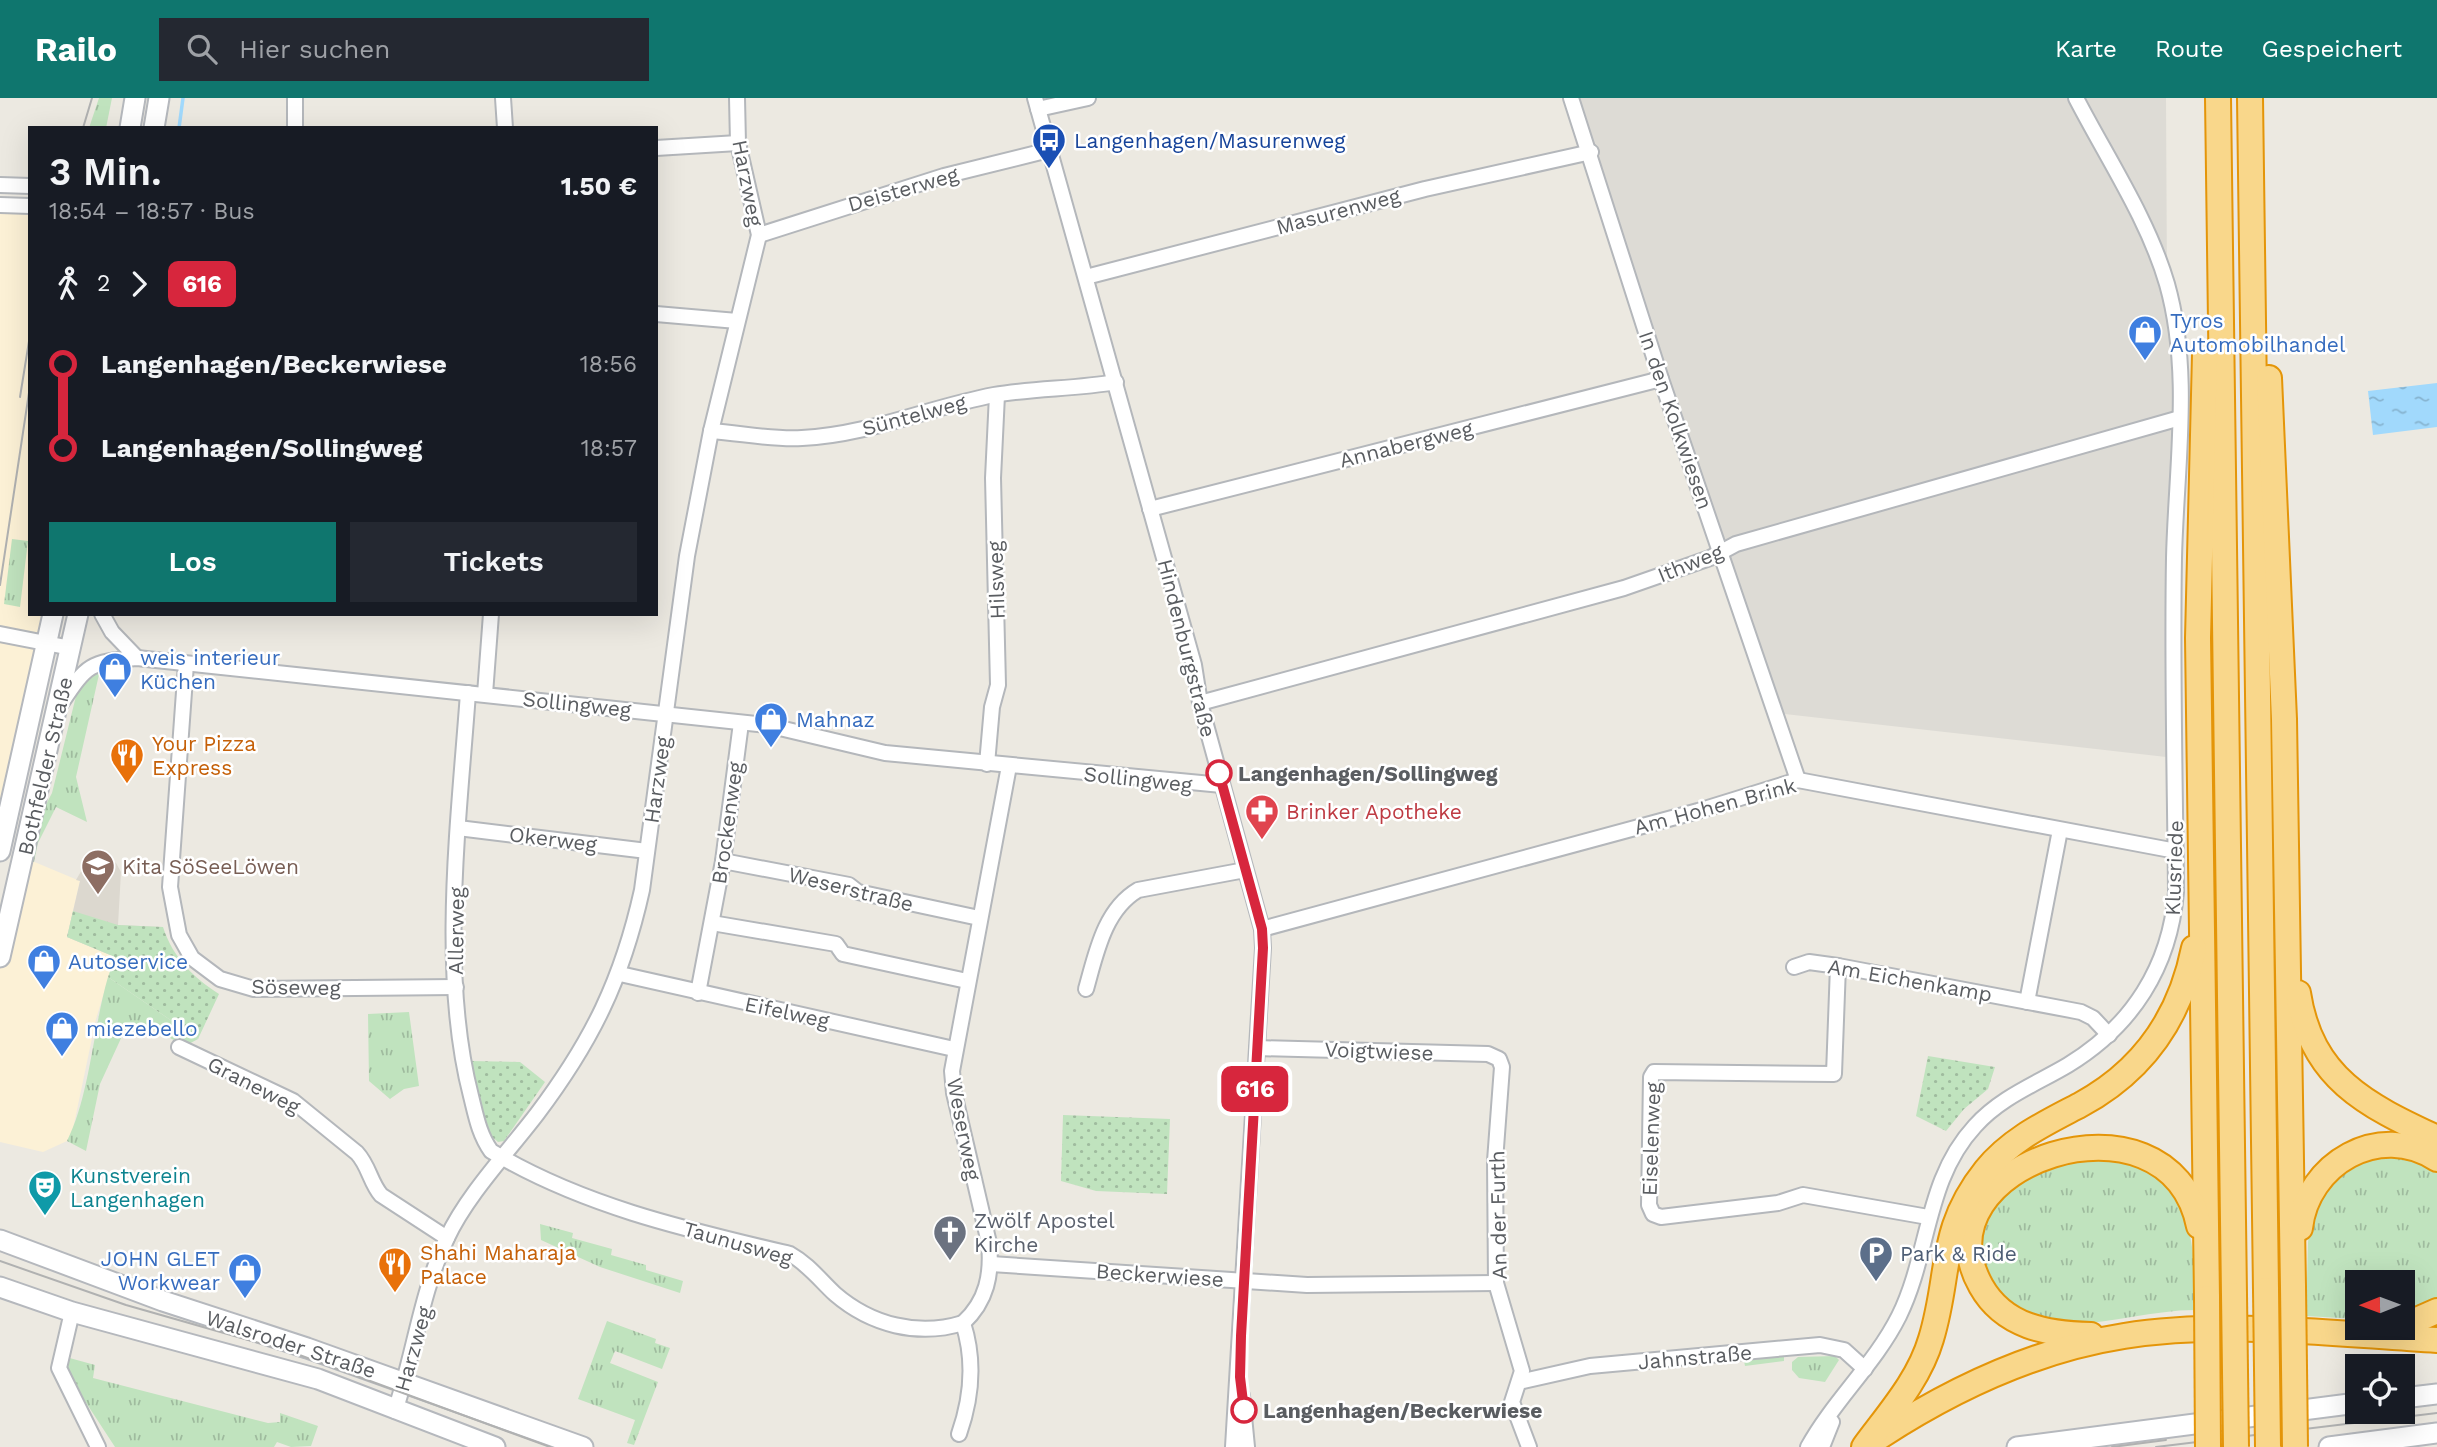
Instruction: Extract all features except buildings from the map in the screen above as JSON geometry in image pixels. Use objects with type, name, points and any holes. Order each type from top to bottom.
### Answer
[{"type":"highway","points":[[2218,98],[2236,1447]]},
{"type":"highway","points":[[2250,98],[2268,1447]]},
{"type":"highway","points":[[2251,210],[2265,288],[2281,608],[2295,1447]]},
{"type":"highway","points":[[2208,1447],[2198,638],[2207,288],[2219,211]]},
{"type":"highway","points":[[2287,870],[2299,999],[2317,1051],[2343,1085],[2361,1100],[2437,1138]]},
{"type":"highway","points":[[1864,1447],[1912,1382],[1923,1361],[1937,1314],[1947,1250],[1964,1202],[2002,1152],[2045,1122],[2106,1090],[2125,1076],[2155,1042],[2181,996],[2202,903]]},
{"type":"highway","points":[[2293,1287],[2301,1216],[2312,1189],[2340,1159],[2375,1146],[2394,1144],[2437,1159]]},
{"type":"highway","points":[[2123,1336],[2045,1331],[2004,1315],[1989,1300],[1972,1263],[1970,1243],[1980,1208],[2001,1181],[2036,1160],[2079,1148],[2116,1149],[2148,1158],[2166,1168],[2188,1196],[2198,1221],[2207,1265]]},
{"type":"highway","points":[[2415,1321],[2437,1311]]},
{"type":"highway","points":[[1864,1447],[1915,1414],[1985,1377],[2053,1352],[2123,1336],[2198,1329],[2345,1334]]},
{"type":"highway","points":[[2415,1338],[2437,1340]]},
{"type":"main road","points":[[130,126],[135,98]]},
{"type":"main road","points":[[154,126],[159,98]]},
{"type":"main road","name":"Bothfelder Straße","points":[[0,851],[53,616]]},
{"type":"main road","name":"Bothfelder Straße","points":[[0,957],[78,616]]},
{"type":"main road","name":"Walsroder Straße","points":[[0,1240],[163,1301],[405,1382],[583,1447]]},
{"type":"main road","name":"Walsroder Straße","points":[[0,1287],[72,1312],[282,1368],[395,1411],[464,1442],[495,1447]]},
{"type":"main road","points":[[2415,1397],[2437,1394]]},
{"type":"main road","points":[[2017,1447],[2345,1405]]},
{"type":"main road","points":[[2329,1447],[2437,1433]]},
{"type":"street","points":[[295,98],[295,126]]},
{"type":"street","points":[[503,98],[505,126]]},
{"type":"street","name":"Harzweg","points":[[395,1411],[447,1238],[576,1057],[620,974],[633,930],[648,850],[687,556],[711,431],[759,234],[738,143],[737,98]]},
{"type":"street","points":[[1036,104],[1088,98]]},
{"type":"street","name":"In den Kolkwiesen","points":[[1571,98],[1591,152],[1661,379],[1798,780]]},
{"type":"street","name":"Klusriede","points":[[1808,1447],[1891,1332],[1911,1289],[1928,1217],[1943,1174],[1964,1139],[1982,1118],[2008,1098],[2067,1065],[2109,1035],[2136,1006],[2162,960],[2174,915],[2176,851],[2173,595],[2180,418],[2178,349],[2167,285],[2148,236],[2076,98]]},
{"type":"street","name":"Hindenburgstraße","points":[[1036,104],[1194,665],[1200,703],[1262,929],[1240,1377],[1233,1447]]},
{"type":"street","points":[[658,149],[738,143]]},
{"type":"street","name":"Deisterweg","points":[[759,234],[944,176],[1049,150]]},
{"type":"street","name":"Masurenweg","points":[[1086,277],[1425,189],[1591,152]]},
{"type":"street","points":[[5,185],[28,186]]},
{"type":"street","points":[[5,185],[27,206]]},
{"type":"street","points":[[0,205],[27,206]]},
{"type":"street","points":[[658,314],[737,321]]},
{"type":"street","name":"Annabergweg","points":[[1150,509],[1661,379]]},
{"type":"street","name":"Süntelweg","points":[[711,431],[799,439],[830,436],[873,427],[947,404],[997,394],[1116,382]]},
{"type":"street","name":"Hilsweg","points":[[987,764],[992,707],[998,685],[993,478],[997,394]]},
{"type":"street","name":"Ithweg","points":[[1200,703],[1624,588],[1736,544],[2180,418]]},
{"type":"street","points":[[103,616],[112,632],[138,658]]},
{"type":"street","points":[[485,694],[491,616]]},
{"type":"street","points":[[0,634],[71,648]]},
{"type":"street","name":"Sollingweg","points":[[59,706],[84,670],[104,661],[138,658],[741,723],[818,735],[885,753],[1222,785]]},
{"type":"street","name":"Söseweg","points":[[186,664],[170,887],[179,935],[192,958],[220,979],[254,989],[456,987]]},
{"type":"street","name":"Allerweg","points":[[468,692],[458,828],[456,987],[463,1066],[482,1138],[491,1151],[503,1158]]},
{"type":"street","name":"Brockenweg","points":[[698,993],[723,861],[741,723]]},
{"type":"street","name":"Weserweg","points":[[963,1323],[977,1310],[984,1295],[991,1264],[989,1243],[954,1093],[954,1049],[1009,766]]},
{"type":"street","name":"Am Hohen Brink","points":[[1262,929],[1698,811],[1798,780],[2176,851]]},
{"type":"street","name":"Okerweg","points":[[458,828],[648,850]]},
{"type":"street","points":[[2027,1002],[2060,831]]},
{"type":"street","name":"Weserstraße","points":[[723,861],[849,885],[858,892],[979,918]]},
{"type":"street","points":[[1086,989],[1104,932],[1129,895],[1138,890],[1245,870]]},
{"type":"street","points":[[712,923],[836,944],[844,954],[967,981]]},
{"type":"street","name":"Am Eichenkamp","points":[[1794,968],[1809,962],[1838,966],[2081,1012],[2093,1018],[2109,1035]]},
{"type":"street","name":"Eiselenweg","points":[[1838,966],[1834,1074],[1654,1072],[1651,1077],[1648,1205],[1653,1214],[1661,1216],[1778,1203],[1803,1195],[1928,1217]]},
{"type":"street","name":"Eifelweg","points":[[620,974],[954,1049]]},
{"type":"street","name":"Graneweg","points":[[179,1047],[293,1101],[358,1153],[365,1162],[373,1186],[381,1195],[447,1238]]},
{"type":"street","name":"Voigtwiese","points":[[1257,1048],[1488,1054],[1499,1059]]},
{"type":"street","name":"An der Furth","points":[[1499,1059],[1502,1067],[1495,1161],[1496,1283],[1522,1371],[1512,1402],[1529,1447]]},
{"type":"street","name":"Taunusweg","points":[[503,1158],[606,1205],[701,1233],[790,1254],[803,1261],[852,1308],[870,1317],[911,1328],[939,1330],[963,1323]]},
{"type":"street","name":"Beckerwiese","points":[[991,1264],[1358,1286],[1496,1283]]},
{"type":"street","points":[[72,1312],[59,1368],[98,1447]]},
{"type":"street","points":[[959,1434],[972,1373],[970,1344],[963,1323]]},
{"type":"street","name":"Jahnstraße","points":[[1519,1381],[1590,1366],[1820,1345],[1844,1350],[1865,1369]]},
{"type":"street","name":"Hindenburgstraße","points":[[1240,1377],[1247,1447]]},
{"type":"street","name":"Klusriede","points":[[1822,1447],[1841,1401]]},
{"type":"street","name":"Klusriede","points":[[1827,1447],[1828,1430]]},
{"type":"shaded area","points":[[1571,98],[2166,98],[2167,285],[2174,314],[2175,758],[1776,713]]},
{"type":"shaded area","points":[[0,205],[28,206],[28,616],[53,616],[0,851]]},
{"type":"shaded area","name":"Kita SöSeeLöwen","points":[[96,854],[116,863],[121,872],[118,925],[163,927],[115,957],[67,937],[80,881],[76,880],[87,861],[91,863]]},
{"type":"shaded area","points":[[25,858],[80,881],[67,937],[115,957],[96,1019],[73,1129],[67,1141],[43,1152],[0,1142],[0,961]]},
{"type":"green space","points":[[99,98],[112,98],[106,126],[90,126]]},
{"type":"green space","points":[[12,539],[28,541],[20,607],[4,604]]},
{"type":"green space","points":[[100,670],[76,777],[87,822],[56,807],[38,843],[34,862],[29,860],[41,814],[52,793],[78,688],[87,675]]},
{"type":"green space","points":[[73,911],[118,925],[163,927],[172,948],[185,966],[219,994],[198,1039],[108,977],[115,957],[67,937]]},
{"type":"green space","points":[[108,977],[198,1039],[185,1046],[146,1027],[130,1029],[123,1034],[100,1084],[86,1151],[67,1141],[81,1103]]},
{"type":"green space","points":[[409,1012],[419,1086],[404,1089],[390,1099],[369,1081],[368,1014]]},
{"type":"green space","points":[[1928,1056],[1995,1067],[1988,1089],[1964,1109],[1946,1131],[1916,1116]]},
{"type":"green space","points":[[469,1061],[520,1062],[545,1082],[504,1141],[498,1142],[490,1135]]},
{"type":"green space","points":[[1063,1115],[1170,1119],[1167,1194],[1096,1191],[1061,1181]]},
{"type":"green space","points":[[2392,1151],[2437,1169],[2437,1301],[2415,1311],[2415,1270],[2345,1270],[2345,1318],[2306,1316],[2308,1242],[2313,1212],[2340,1172]]},
{"type":"green space","points":[[2070,1156],[2135,1166],[2161,1180],[2174,1195],[2183,1212],[2193,1251],[2195,1310],[2091,1323],[2057,1323],[2027,1315],[2003,1298],[1993,1286],[1981,1259],[1979,1243],[1999,1194],[2011,1185]]},
{"type":"green space","points":[[540,1224],[573,1233],[572,1238],[612,1249],[611,1255],[646,1265],[646,1270],[683,1281],[680,1293],[600,1267],[541,1240]]},
{"type":"green space","points":[[607,1321],[656,1339],[655,1343],[670,1348],[662,1369],[615,1351],[610,1363],[658,1382],[634,1445],[627,1443],[635,1420],[578,1399]]},
{"type":"green space","points":[[1784,1356],[1784,1361],[1745,1366],[1744,1361]]},
{"type":"green space","points":[[1835,1356],[1839,1360],[1825,1382],[1799,1378],[1792,1370],[1792,1362],[1798,1357]]},
{"type":"green space","points":[[66,1357],[95,1365],[93,1378],[268,1423],[280,1422],[280,1413],[318,1426],[311,1446],[291,1447],[277,1442],[274,1447],[115,1447],[66,1372]]},
{"type":"water","points":[[2437,383],[2437,427],[2373,435],[2368,391]]},
{"type":"waterway","points":[[179,126],[183,98]]},
{"type":"tram line","points":[[84,126],[92,98]]},
{"type":"tram line","points":[[20,397],[28,347]]},
{"type":"tram line","points":[[0,585],[28,399]]},
{"type":"tram line","points":[[0,1261],[126,1305],[294,1353],[550,1447]]},
{"type":"tram line","points":[[2156,1447],[2437,1413]]},
{"type":"tram line","points":[[2112,1447],[2166,1440]]},
{"type":"bus line","name":"616","points":[[1219,773],[1262,929],[1263,948],[1241,1336],[1240,1377],[1244,1410]]},
{"type":"place","name":"Langenhagen/Masurenweg","points":[[1049,170]]},
{"type":"place","name":"Tyros Automobilhandel","points":[[2145,362]]},
{"type":"place","name":"weis interieur Küchen","points":[[115,699]]},
{"type":"place","name":"Mahnaz","points":[[771,749]]},
{"type":"place","name":"Langenhagen/Sollingweg","points":[[1219,773]]},
{"type":"place","name":"Your Pizza Express","points":[[127,785]]},
{"type":"place","name":"Brinker Apotheke","points":[[1262,841]]},
{"type":"place","name":"Kita SöSeeLöwen","points":[[98,896]]},
{"type":"place","name":"Autoservice","points":[[44,991]]},
{"type":"place","name":"miezebello","points":[[62,1058]]},
{"type":"place","name":"Kunstverein Langenhagen","points":[[45,1217]]},
{"type":"place","name":"Zwölf Apostel Kirche","points":[[950,1262]]},
{"type":"place","name":"Park & Ride","points":[[1876,1283]]},
{"type":"place","name":"Shahi Maharaja Palace","points":[[395,1294]]},
{"type":"place","name":"JOHN GLET Workwear","points":[[245,1300]]},
{"type":"place","name":"Langenhagen/Beckerwiese","points":[[1244,1410]]}]
